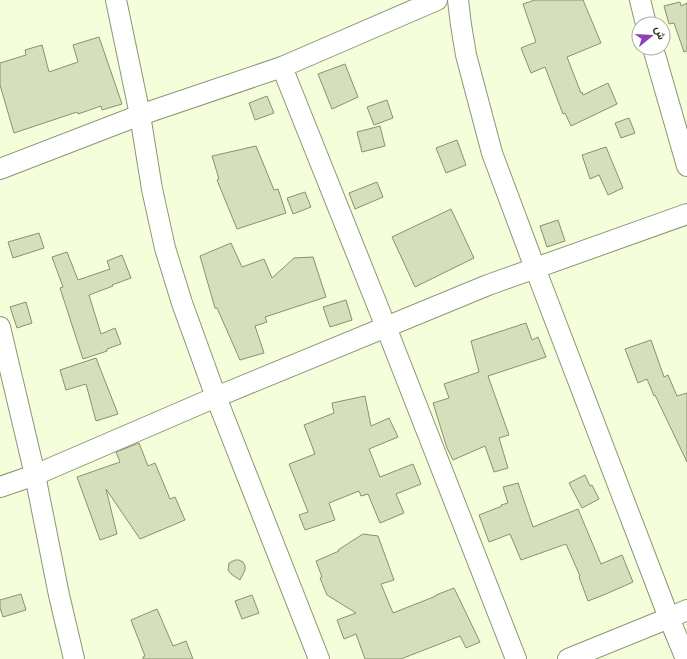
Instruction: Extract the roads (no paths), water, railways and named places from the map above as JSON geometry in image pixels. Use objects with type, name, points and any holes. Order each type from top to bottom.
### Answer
[{"type":"street","points":[[116,0],[140,115],[152,189],[165,248],[182,303],[216,397],[319,659]]},
{"type":"street","points":[[0,169],[140,115],[282,67],[437,0]]},
{"type":"street","points":[[458,0],[466,55],[492,153],[686,659]]},
{"type":"street","points":[[640,0],[644,16]]},
{"type":"street","points":[[655,56],[687,166]]},
{"type":"street","points":[[282,67],[516,659]]},
{"type":"street","points":[[0,487],[35,475],[216,397],[488,285],[687,214]]},
{"type":"street","points":[[0,327],[35,475],[59,595],[74,659]]},
{"type":"street","points":[[568,659],[687,610]]}]
